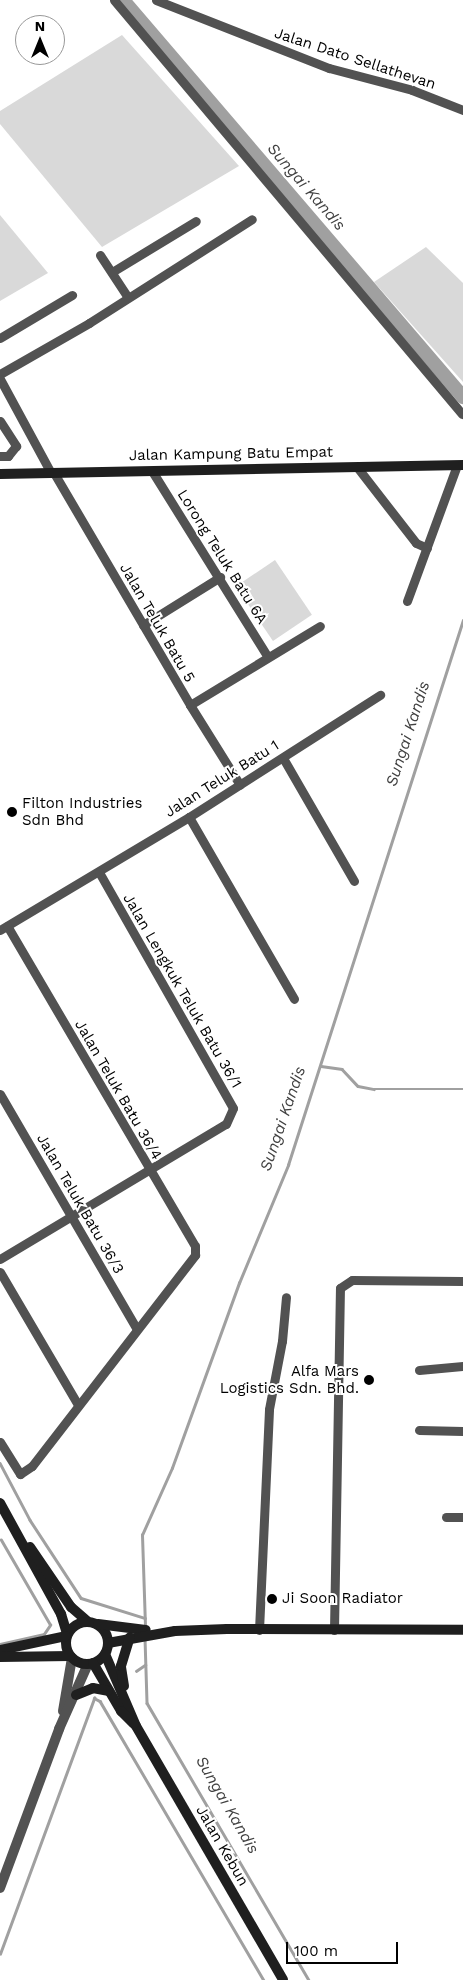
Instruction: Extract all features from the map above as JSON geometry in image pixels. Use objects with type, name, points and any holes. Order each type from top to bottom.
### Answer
[{"type":"main road","name":"Jalan Kampung Batu Empat","points":[[0,474],[460,465]]},
{"type":"main road","points":[[0,1503],[61,1614],[71,1657]]},
{"type":"main road","points":[[14,1526],[72,1607],[87,1621],[98,1624],[174,1631],[463,1630]]},
{"type":"main road","points":[[0,1650],[67,1635],[72,1627],[87,1621]]},
{"type":"main road","points":[[0,1657],[71,1657],[90,1663],[105,1654],[108,1643],[105,1632],[98,1624]]},
{"type":"main road","points":[[108,1643],[130,1637],[174,1631]]},
{"type":"main road","points":[[130,1637],[121,1666],[130,1708]]},
{"type":"main road","name":"Jalan Kebun","points":[[105,1654],[130,1708],[136,1726],[283,1980]]},
{"type":"main road","name":"Jalan Kebun","points":[[90,1663],[121,1711],[136,1726]]},
{"type":"main road","points":[[76,1695],[93,1688],[108,1691]]},
{"type":"street","points":[[114,0],[462,414]]},
{"type":"street","name":"Jalan Dato Sellathevan","points":[[156,0],[329,68],[412,90],[463,110]]},
{"type":"street","points":[[0,374],[89,323],[127,296],[252,218]]},
{"type":"street","points":[[112,272],[196,221]]},
{"type":"street","points":[[100,255],[127,296]]},
{"type":"street","points":[[0,338],[72,295]]},
{"type":"street","name":"Jalan Teluk Batu 5","points":[[0,379],[52,473],[190,705],[240,785]]},
{"type":"street","points":[[0,421],[16,446],[4,456]]},
{"type":"street","points":[[407,601],[460,465]]},
{"type":"street","points":[[357,467],[416,543],[427,548]]},
{"type":"street","name":"Lorong Teluk Batu 6A","points":[[152,471],[220,577],[268,657]]},
{"type":"street","points":[[142,625],[220,577]]},
{"type":"street","points":[[190,705],[320,626]]},
{"type":"street","name":"Jalan Teluk Batu 1","points":[[4,928],[189,817],[380,695]]},
{"type":"street","points":[[283,758],[354,881]]},
{"type":"street","points":[[189,817],[294,999]]},
{"type":"street","name":"Jalan Lengkuk Teluk Batu 36/1","points":[[99,872],[233,1108],[226,1124],[148,1171]]},
{"type":"street","name":"Jalan Teluk Batu 36/4","points":[[4,928],[148,1171],[195,1246],[195,1255],[186,1268],[136,1328]]},
{"type":"street","name":"Jalan Teluk Batu 36/3","points":[[0,1094],[136,1328]]},
{"type":"street","points":[[0,1259],[148,1171]]},
{"type":"street","points":[[0,1272],[78,1405]]},
{"type":"street","points":[[334,1630],[340,1288],[352,1280],[463,1280]]},
{"type":"street","points":[[259,1630],[269,1408],[282,1341],[286,1297]]},
{"type":"street","points":[[0,1442],[20,1474],[32,1466],[136,1328]]},
{"type":"street","points":[[419,1370],[463,1366]]},
{"type":"street","points":[[419,1430],[463,1431]]},
{"type":"street","points":[[446,1517],[463,1517]]},
{"type":"street","points":[[59,1729],[71,1657]]},
{"type":"street","points":[[0,1888],[59,1729],[90,1663]]},
{"type":"shaded area","points":[[122,35],[239,166],[102,247],[0,124],[0,111]]},
{"type":"shaded area","points":[[0,215],[48,273],[0,301]]},
{"type":"shaded area","points":[[426,247],[463,283],[463,382],[374,282]]},
{"type":"shaded area","points":[[275,560],[312,615],[273,641],[236,586]]},
{"type":"waterway","name":"Sungai Kandis","points":[[123,0],[463,397]]},
{"type":"waterway","name":"Sungai Kandis","points":[[145,1626],[142,1535],[172,1468],[239,1283],[288,1165],[463,620]]},
{"type":"waterway","points":[[321,1066],[342,1069],[358,1086],[374,1089],[463,1089]]},
{"type":"waterway","points":[[0,1463],[30,1520],[81,1598],[145,1618]]},
{"type":"waterway","points":[[0,1644],[44,1634],[50,1625],[1,1540]]},
{"type":"waterway","name":"Sungai Kandis","points":[[145,1638],[147,1703],[309,1980]]},
{"type":"waterway","points":[[136,1671],[145,1665]]},
{"type":"waterway","points":[[0,1954],[94,1698],[100,1701],[264,1980]]},
{"type":"place","name":"Filton Industries Sdn Bhd","points":[[12,812]]},
{"type":"place","name":"Alfa Mars Logistics Sdn. Bhd.","points":[[369,1380]]},
{"type":"place","name":"Ji Soon Radiator","points":[[272,1599]]}]
